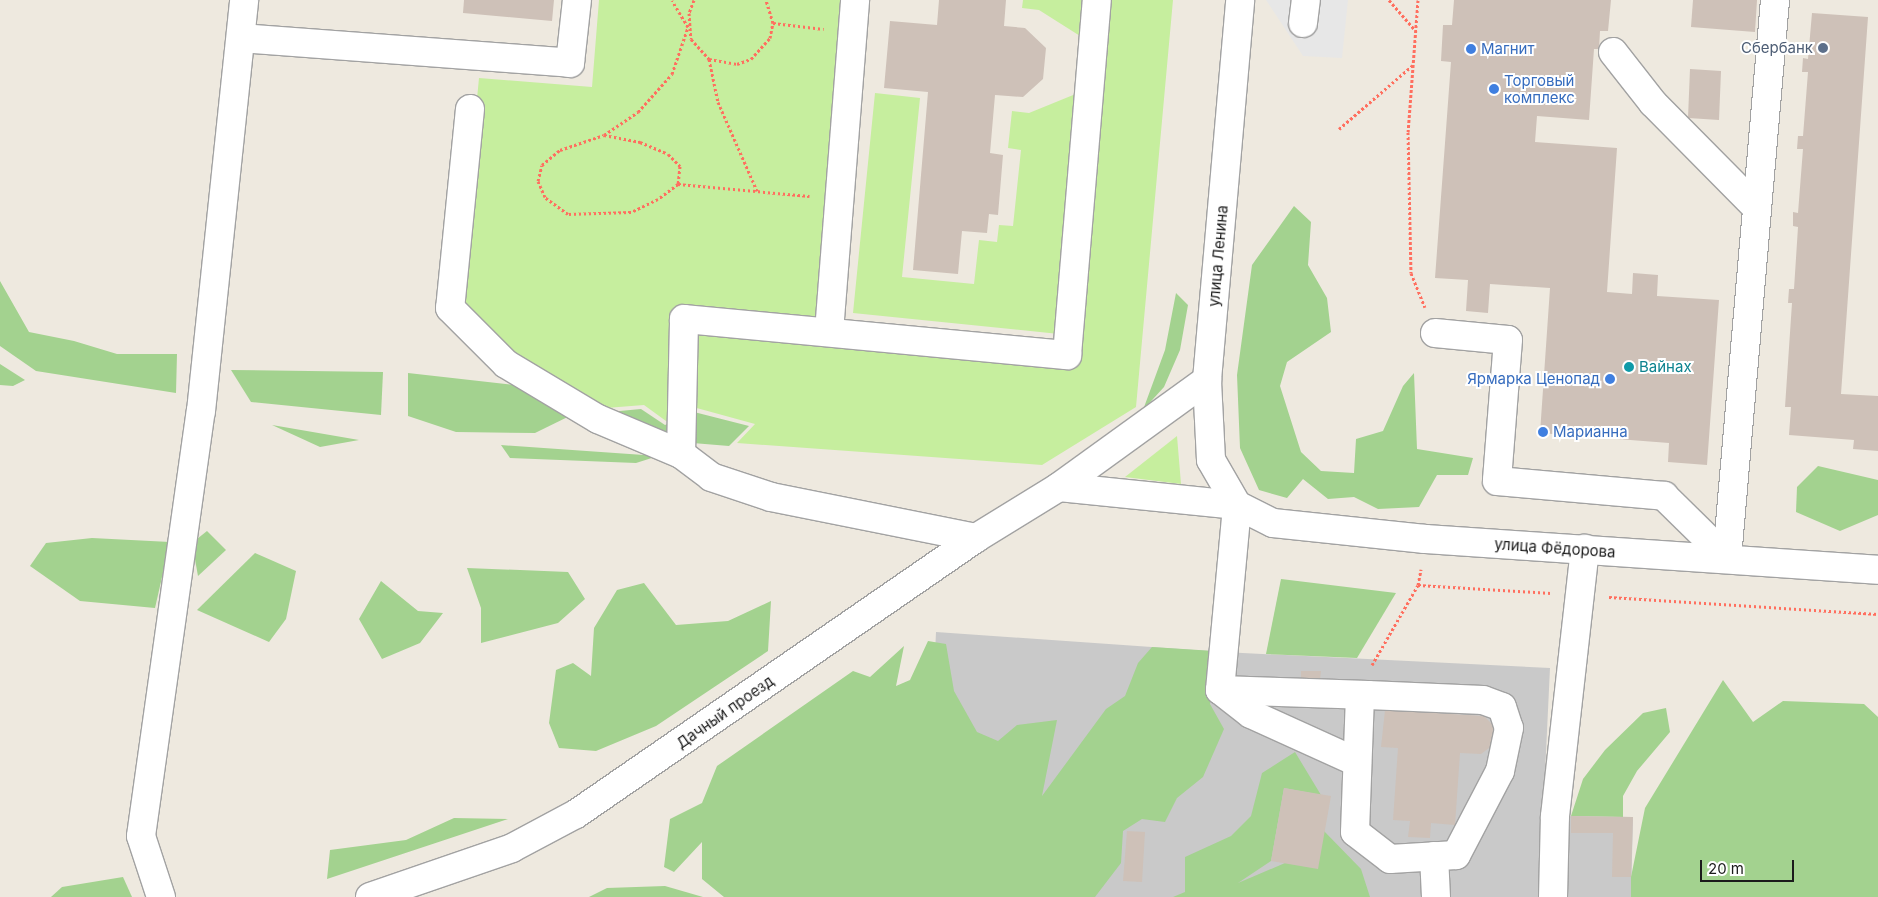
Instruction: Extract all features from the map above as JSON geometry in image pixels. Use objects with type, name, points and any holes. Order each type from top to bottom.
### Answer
[{"type":"street","points":[[162,897],[141,836],[201,411],[244,0]]},
{"type":"street","points":[[241,38],[570,63],[577,0]]},
{"type":"street","points":[[829,332],[855,0]]},
{"type":"street","points":[[681,454],[684,319],[1066,355],[1097,0]]},
{"type":"street","name":"улица Ленина","points":[[1237,505],[1211,460],[1207,380],[1240,0]]},
{"type":"street","points":[[1726,558],[1775,0]]},
{"type":"street","points":[[1613,52],[1653,103],[1757,208]]},
{"type":"street","points":[[470,109],[450,308],[506,364],[598,419],[681,454],[711,477],[771,498],[976,538]]},
{"type":"street","points":[[1435,333],[1508,340],[1497,481],[1664,496],[1726,558]]},
{"type":"street","name":"Дачный проезд","points":[[370,897],[512,848],[576,814],[976,538],[1059,486],[1207,380]]},
{"type":"street","points":[[1059,486],[1237,505],[1220,690]]},
{"type":"street","name":"улица Фёдорова","points":[[1237,505],[1272,523],[1426,540],[1726,558],[1878,570]]},
{"type":"street","points":[[1553,897],[1556,816],[1585,549]]},
{"type":"street","points":[[1220,690],[1364,695],[1483,700],[1502,707],[1509,728],[1500,771],[1456,855],[1390,859],[1355,832],[1357,762],[1364,695]]},
{"type":"street","points":[[1220,690],[1251,714],[1357,762]]},
{"type":"street","points":[[1434,856],[1436,897]]},
{"type":"path","points":[[672,0],[688,27],[691,39],[709,59],[718,102],[757,191]]},
{"type":"path","points":[[694,0],[688,27],[672,74],[638,112],[604,135],[560,150],[542,165],[538,181],[545,197],[568,214],[631,212],[658,199],[678,184],[840,198]]},
{"type":"path","points":[[709,59],[737,64],[751,59],[770,38],[773,24],[766,0]]},
{"type":"path","points":[[1389,0],[1416,30]]},
{"type":"path","points":[[1418,0],[1408,132],[1411,273],[1435,333]]},
{"type":"path","points":[[773,24],[852,33]]},
{"type":"path","points":[[1340,129],[1413,66]]},
{"type":"path","points":[[604,135],[640,142],[668,154],[680,166],[678,184]]},
{"type":"path","points":[[1364,695],[1372,658],[1418,585],[1426,540]]},
{"type":"path","points":[[1418,585],[1878,614]]},
{"type":"shaded area","points":[[1266,0],[1348,0],[1342,58],[1303,56]]},
{"type":"shaded area","points":[[936,632],[1223,652],[1550,668],[1543,816],[1633,817],[1631,897],[924,897]]},
{"type":"green space","points":[[599,0],[844,0],[823,325],[682,315],[677,415],[666,421],[644,405],[606,408],[510,359],[457,306],[479,78],[592,87]]},
{"type":"green space","points":[[1023,0],[1092,0],[1088,41],[1039,10],[1022,8]]},
{"type":"green space","points":[[1106,0],[1173,0],[1136,407],[1042,465],[737,443],[755,424],[693,407],[697,326],[1073,360]]},
{"type":"green space","points":[[1083,91],[1059,334],[853,313],[875,93],[920,98],[902,277],[974,284],[979,240],[997,242],[999,225],[1013,226],[1021,150],[1008,148],[1012,111],[1029,113]]},
{"type":"green space","points":[[1294,206],[1311,222],[1308,265],[1327,298],[1331,332],[1287,362],[1280,386],[1301,452],[1321,471],[1354,473],[1356,439],[1383,431],[1403,386],[1414,373],[1417,449],[1473,458],[1468,475],[1437,475],[1419,507],[1378,509],[1354,497],[1328,499],[1303,479],[1287,498],[1259,490],[1240,448],[1237,375],[1252,265]]},
{"type":"green space","points":[[0,281],[29,332],[74,341],[117,354],[177,354],[176,393],[36,371],[0,346]]},
{"type":"green space","points":[[1176,293],[1188,305],[1180,350],[1164,387],[1143,410],[1165,350]]},
{"type":"green space","points":[[0,364],[25,380],[13,386],[0,385]]},
{"type":"green space","points":[[231,370],[383,372],[381,415],[251,402]]},
{"type":"green space","points":[[408,373],[524,386],[586,408],[535,433],[456,432],[408,416]]},
{"type":"green space","points":[[641,409],[665,425],[694,412],[749,426],[729,446],[620,437],[609,412]]},
{"type":"green space","points":[[272,425],[359,440],[320,447]]},
{"type":"green space","points":[[1177,436],[1181,484],[1125,477]]},
{"type":"green space","points":[[501,445],[658,456],[636,463],[510,458]]},
{"type":"green space","points":[[1818,466],[1878,480],[1878,515],[1840,531],[1796,512],[1797,487]]},
{"type":"green space","points":[[207,531],[226,550],[198,576],[192,543]]},
{"type":"green space","points":[[92,538],[170,542],[155,608],[80,601],[30,566],[46,543]]},
{"type":"green space","points":[[255,553],[296,571],[286,619],[269,642],[197,610]]},
{"type":"green space","points":[[467,568],[568,572],[585,599],[558,623],[481,643],[481,608]]},
{"type":"green space","points":[[1281,579],[1396,593],[1357,658],[1266,654]]},
{"type":"green space","points":[[381,581],[418,611],[443,613],[420,643],[382,659],[359,619]]},
{"type":"green space","points":[[644,583],[676,625],[728,621],[771,601],[768,651],[656,726],[596,751],[559,748],[549,723],[556,670],[573,663],[591,676],[594,628],[617,590]]},
{"type":"green space","points":[[928,641],[946,644],[954,691],[977,732],[998,741],[1017,725],[1057,720],[1042,796],[1106,709],[1125,696],[1138,663],[1152,647],[1214,651],[1210,704],[1224,729],[1203,777],[1177,798],[1165,822],[1142,819],[1123,831],[1121,863],[1095,897],[724,897],[702,879],[702,842],[674,872],[664,867],[670,819],[702,803],[717,766],[853,671],[870,677],[904,646],[896,686],[910,680]]},
{"type":"green space","points":[[1723,680],[1753,722],[1783,701],[1864,704],[1878,717],[1878,897],[1631,897],[1631,877],[1645,808]]},
{"type":"green space","points":[[1666,708],[1670,732],[1637,771],[1623,796],[1623,817],[1571,816],[1583,779],[1605,750],[1643,713]]},
{"type":"green space","points":[[1295,752],[1321,795],[1284,788],[1271,861],[1238,883],[1285,863],[1324,831],[1361,869],[1370,897],[1173,897],[1185,892],[1185,857],[1231,836],[1251,816],[1262,773]]},
{"type":"green space","points":[[454,818],[508,819],[327,879],[330,850],[406,840]]},
{"type":"green space","points":[[123,877],[132,897],[51,897],[62,887]]},
{"type":"green space","points":[[665,886],[703,897],[589,897],[607,888]]},
{"type":"building","points":[[464,0],[554,0],[552,21],[463,13]]},
{"type":"building","points":[[939,0],[1006,0],[1004,26],[1025,28],[1046,48],[1043,79],[1023,97],[995,95],[990,153],[1003,155],[998,215],[989,214],[987,233],[962,231],[958,274],[913,270],[928,92],[884,88],[890,21],[937,25]]},
{"type":"building","points":[[1454,0],[1611,0],[1608,31],[1600,31],[1599,49],[1594,49],[1589,120],[1537,116],[1535,142],[1617,148],[1607,292],[1632,294],[1633,273],[1658,275],[1657,296],[1719,300],[1707,465],[1668,462],[1669,443],[1540,433],[1550,288],[1490,284],[1488,313],[1466,311],[1468,280],[1435,278],[1451,62],[1441,61],[1443,25],[1452,25]]},
{"type":"building","points":[[1693,0],[1757,0],[1755,32],[1691,27]]},
{"type":"building","points":[[1812,13],[1868,17],[1841,394],[1878,396],[1878,451],[1853,449],[1854,440],[1789,435],[1791,407],[1785,407],[1792,303],[1788,303],[1789,289],[1794,289],[1798,227],[1793,226],[1793,212],[1798,213],[1803,149],[1797,149],[1798,136],[1803,136],[1808,72],[1802,72],[1803,58],[1808,59]]},
{"type":"building","points":[[1690,69],[1721,71],[1719,120],[1688,118]]},
{"type":"building","points":[[1301,671],[1321,671],[1320,680],[1301,679]]},
{"type":"building","points":[[1385,710],[1484,716],[1495,727],[1493,745],[1481,754],[1460,753],[1455,825],[1431,823],[1430,838],[1408,837],[1410,821],[1393,820],[1398,748],[1381,747]]},
{"type":"building","points":[[1284,788],[1331,796],[1318,869],[1271,861]]},
{"type":"building","points":[[1571,816],[1633,817],[1631,877],[1612,877],[1613,833],[1571,833]]},
{"type":"building","points":[[1127,831],[1145,832],[1142,882],[1123,881]]},
{"type":"place","name":"Сбербанк","points":[[1823,48]]},
{"type":"place","name":"Магнит","points":[[1471,49]]},
{"type":"place","name":"Торговый комплекс","points":[[1494,89]]},
{"type":"place","name":"Вайнах","points":[[1629,367]]},
{"type":"place","name":"Ярмарка Ценопад","points":[[1610,379]]},
{"type":"place","name":"Марианна","points":[[1543,432]]}]
